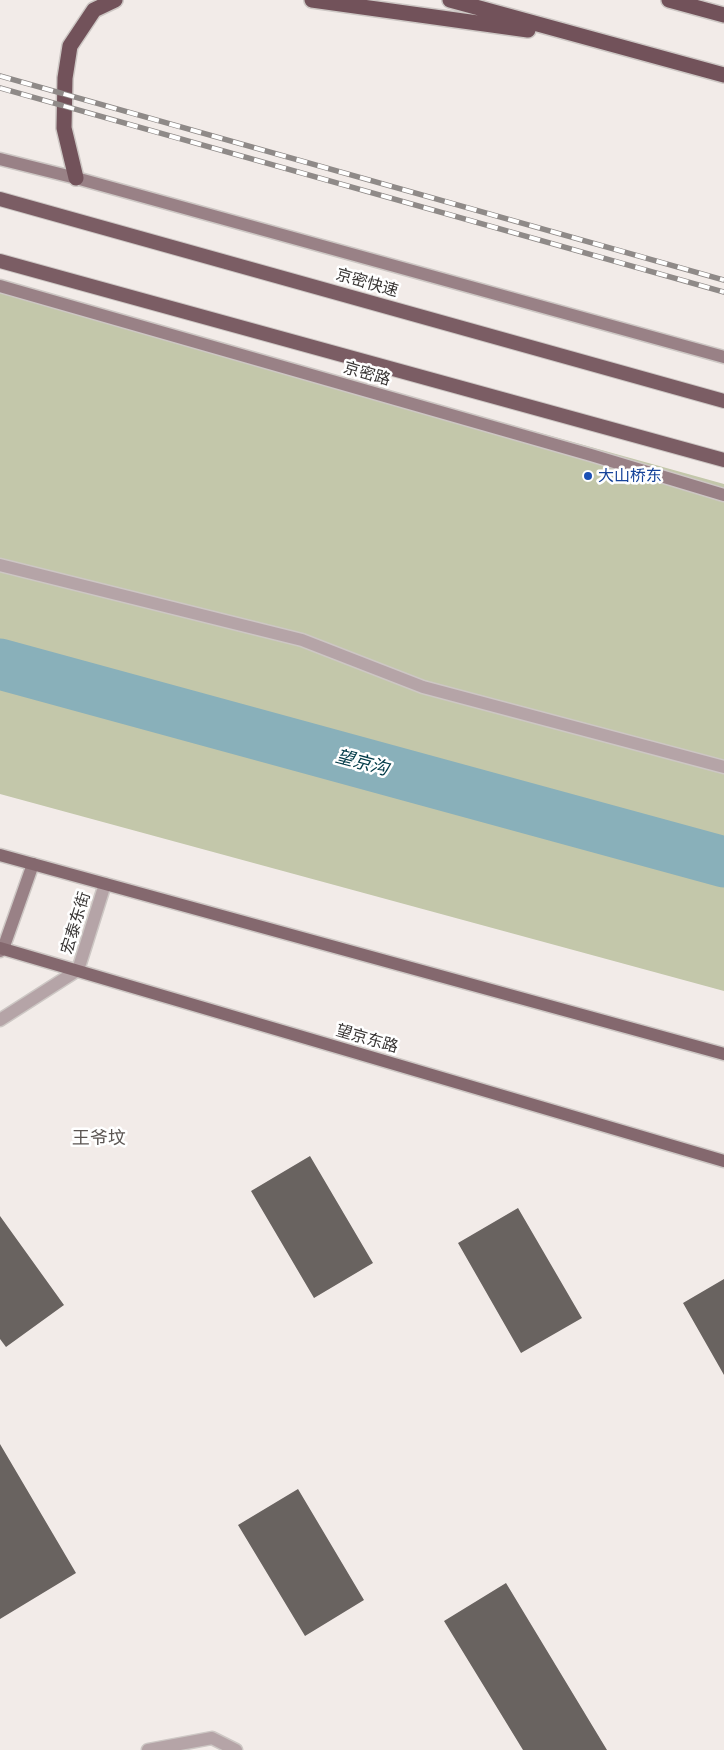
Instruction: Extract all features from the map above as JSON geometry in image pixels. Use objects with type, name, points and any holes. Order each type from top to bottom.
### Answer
[{"type":"highway","points":[[76,178],[64,128],[65,78],[70,46],[94,10],[115,0]]},
{"type":"highway","points":[[312,0],[590,38]]},
{"type":"highway","points":[[450,0],[724,75]]},
{"type":"highway","points":[[669,0],[724,15]]},
{"type":"highway","name":"京密快速","points":[[0,199],[724,401]]},
{"type":"highway","points":[[0,261],[724,460]]},
{"type":"main road","points":[[0,159],[76,178],[724,356]]},
{"type":"main road","name":"京密路","points":[[0,286],[582,452],[724,495]]},
{"type":"main road","points":[[0,855],[724,1054]]},
{"type":"main road","points":[[1,949],[33,864]]},
{"type":"main road","name":"望京东路","points":[[1,949],[78,970],[724,1161]]},
{"type":"street","points":[[0,565],[302,640],[422,687],[724,767]]},
{"type":"street","name":"宏泰东街","points":[[0,1020],[78,970],[105,884]]},
{"type":"street","points":[[148,1750],[212,1738],[236,1750]]},
{"type":"green space","points":[[0,283],[724,484],[724,991],[0,794]]},
{"type":"building","points":[[310,1156],[373,1263],[314,1298],[251,1191]]},
{"type":"building","points":[[518,1208],[582,1318],[521,1353],[458,1243]]},
{"type":"building","points":[[0,1216],[64,1305],[6,1347],[0,1339]]},
{"type":"building","points":[[724,1279],[724,1375],[683,1303]]},
{"type":"building","points":[[0,1444],[76,1573],[0,1619]]},
{"type":"building","points":[[298,1489],[364,1600],[305,1636],[238,1525]]},
{"type":"building","points":[[506,1583],[607,1750],[523,1750],[444,1621]]},
{"type":"waterway","name":"望京沟","points":[[0,664],[724,862]]},
{"type":"railway","points":[[0,76],[724,280]]},
{"type":"railway","points":[[0,88],[724,292]]},
{"type":"place","name":"大山桥东","points":[[588,476]]},
{"type":"district","name":"王爷坟","points":[[99,1139]]}]
